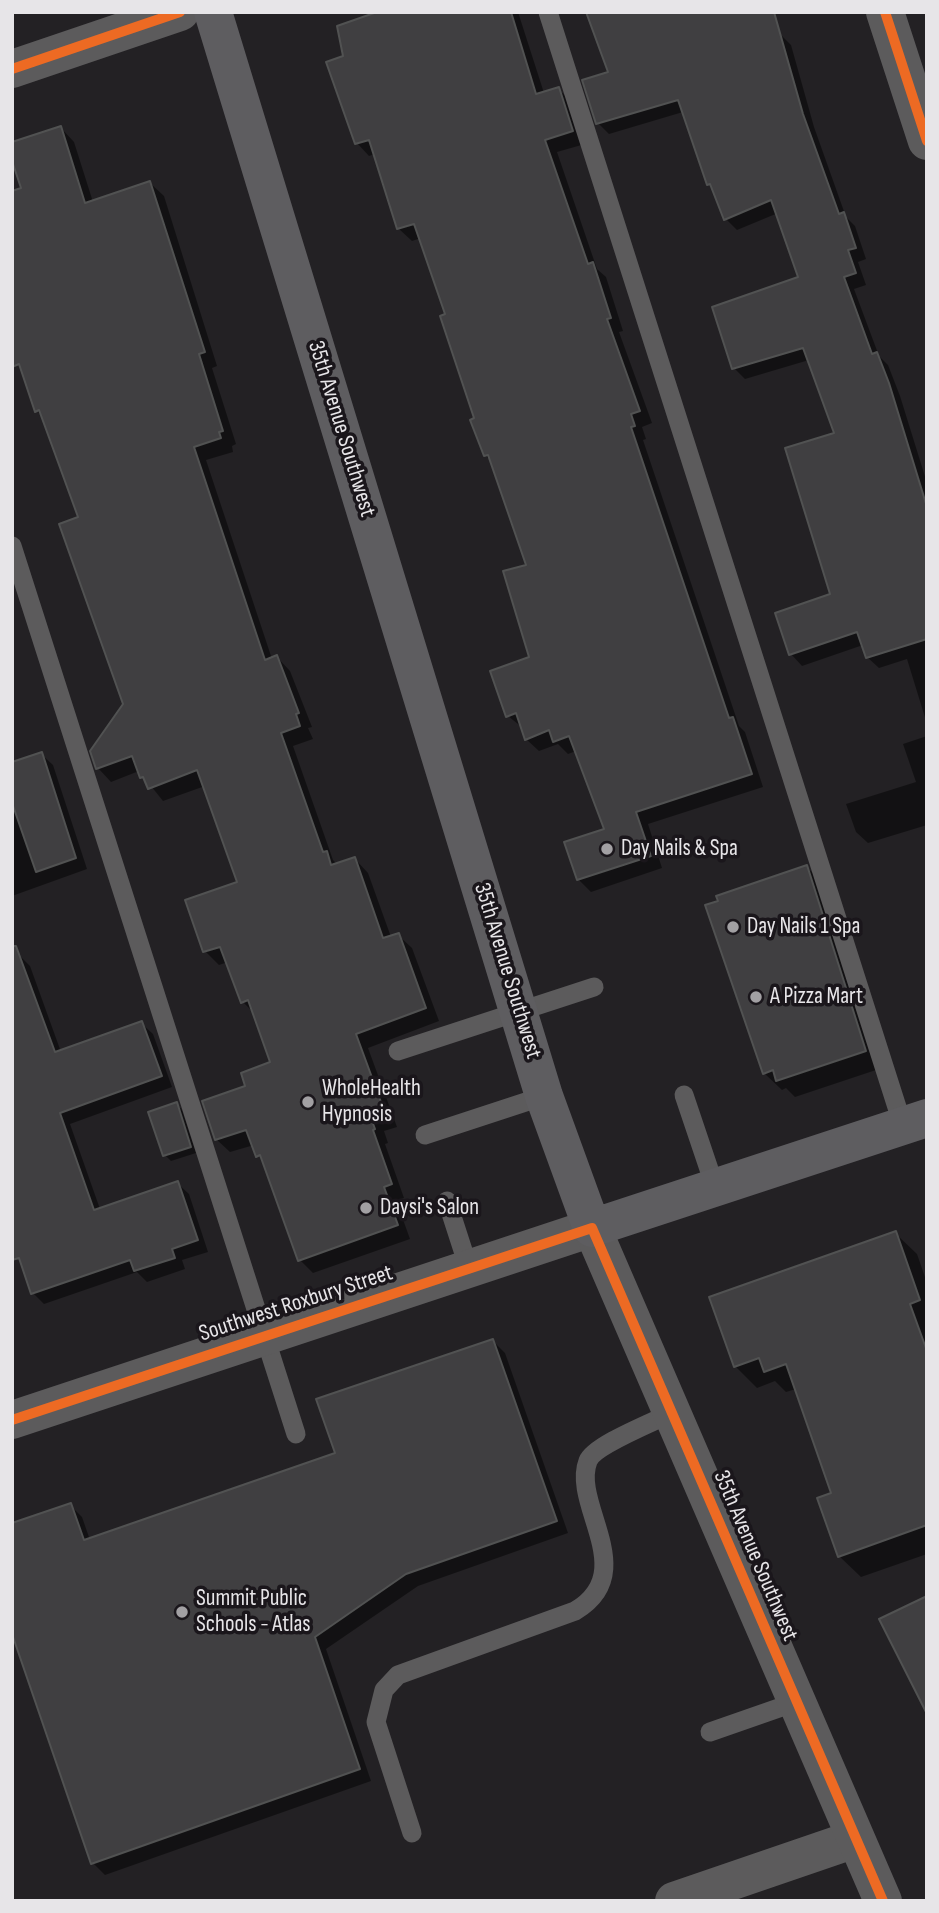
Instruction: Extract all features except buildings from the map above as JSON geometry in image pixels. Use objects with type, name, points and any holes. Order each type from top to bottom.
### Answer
[{"type":"main road","name":"35th Avenue Southwest","points":[[213,12],[544,1096],[592,1227]]},
{"type":"main road","name":"Southwest Roxbury Street","points":[[592,1227],[915,1122]]},
{"type":"street","points":[[12,69],[180,12]]},
{"type":"street","points":[[885,12],[927,141]]},
{"type":"street","name":"Southwest Roxbury Street","points":[[12,1420],[592,1227]]},
{"type":"street","name":"35th Avenue Southwest","points":[[592,1227],[883,1901]]},
{"type":"street","points":[[674,1901],[855,1839]]},
{"type":"lane","points":[[548,12],[915,1122]]},
{"type":"lane","points":[[12,547],[262,1336],[296,1434]]},
{"type":"lane","points":[[398,1051],[594,988]]},
{"type":"lane","points":[[684,1095],[715,1188]]},
{"type":"lane","points":[[425,1135],[544,1096]]},
{"type":"lane","points":[[447,1201],[469,1269]]},
{"type":"lane","points":[[412,1833],[376,1722],[387,1685],[398,1675],[588,1604],[602,1577],[603,1558],[585,1478],[588,1460],[598,1450],[671,1413]]},
{"type":"lane","points":[[710,1732],[796,1702]]},
{"type":"cycle path","points":[[12,69],[180,12]]},
{"type":"cycle path","points":[[885,12],[927,141]]},
{"type":"cycle path","points":[[12,1420],[592,1228],[883,1901]]},
{"type":"place","name":"Day Nails & Spa","points":[[607,849]]},
{"type":"place","name":"Day Nails 1 Spa","points":[[733,927]]},
{"type":"place","name":"A Pizza Mart","points":[[756,997]]},
{"type":"place","name":"WholeHealth Hypnosis","points":[[308,1102]]},
{"type":"place","name":"Daysi's Salon","points":[[366,1208]]},
{"type":"place","name":"Summit Public Schools - Atlas","points":[[182,1612]]}]
